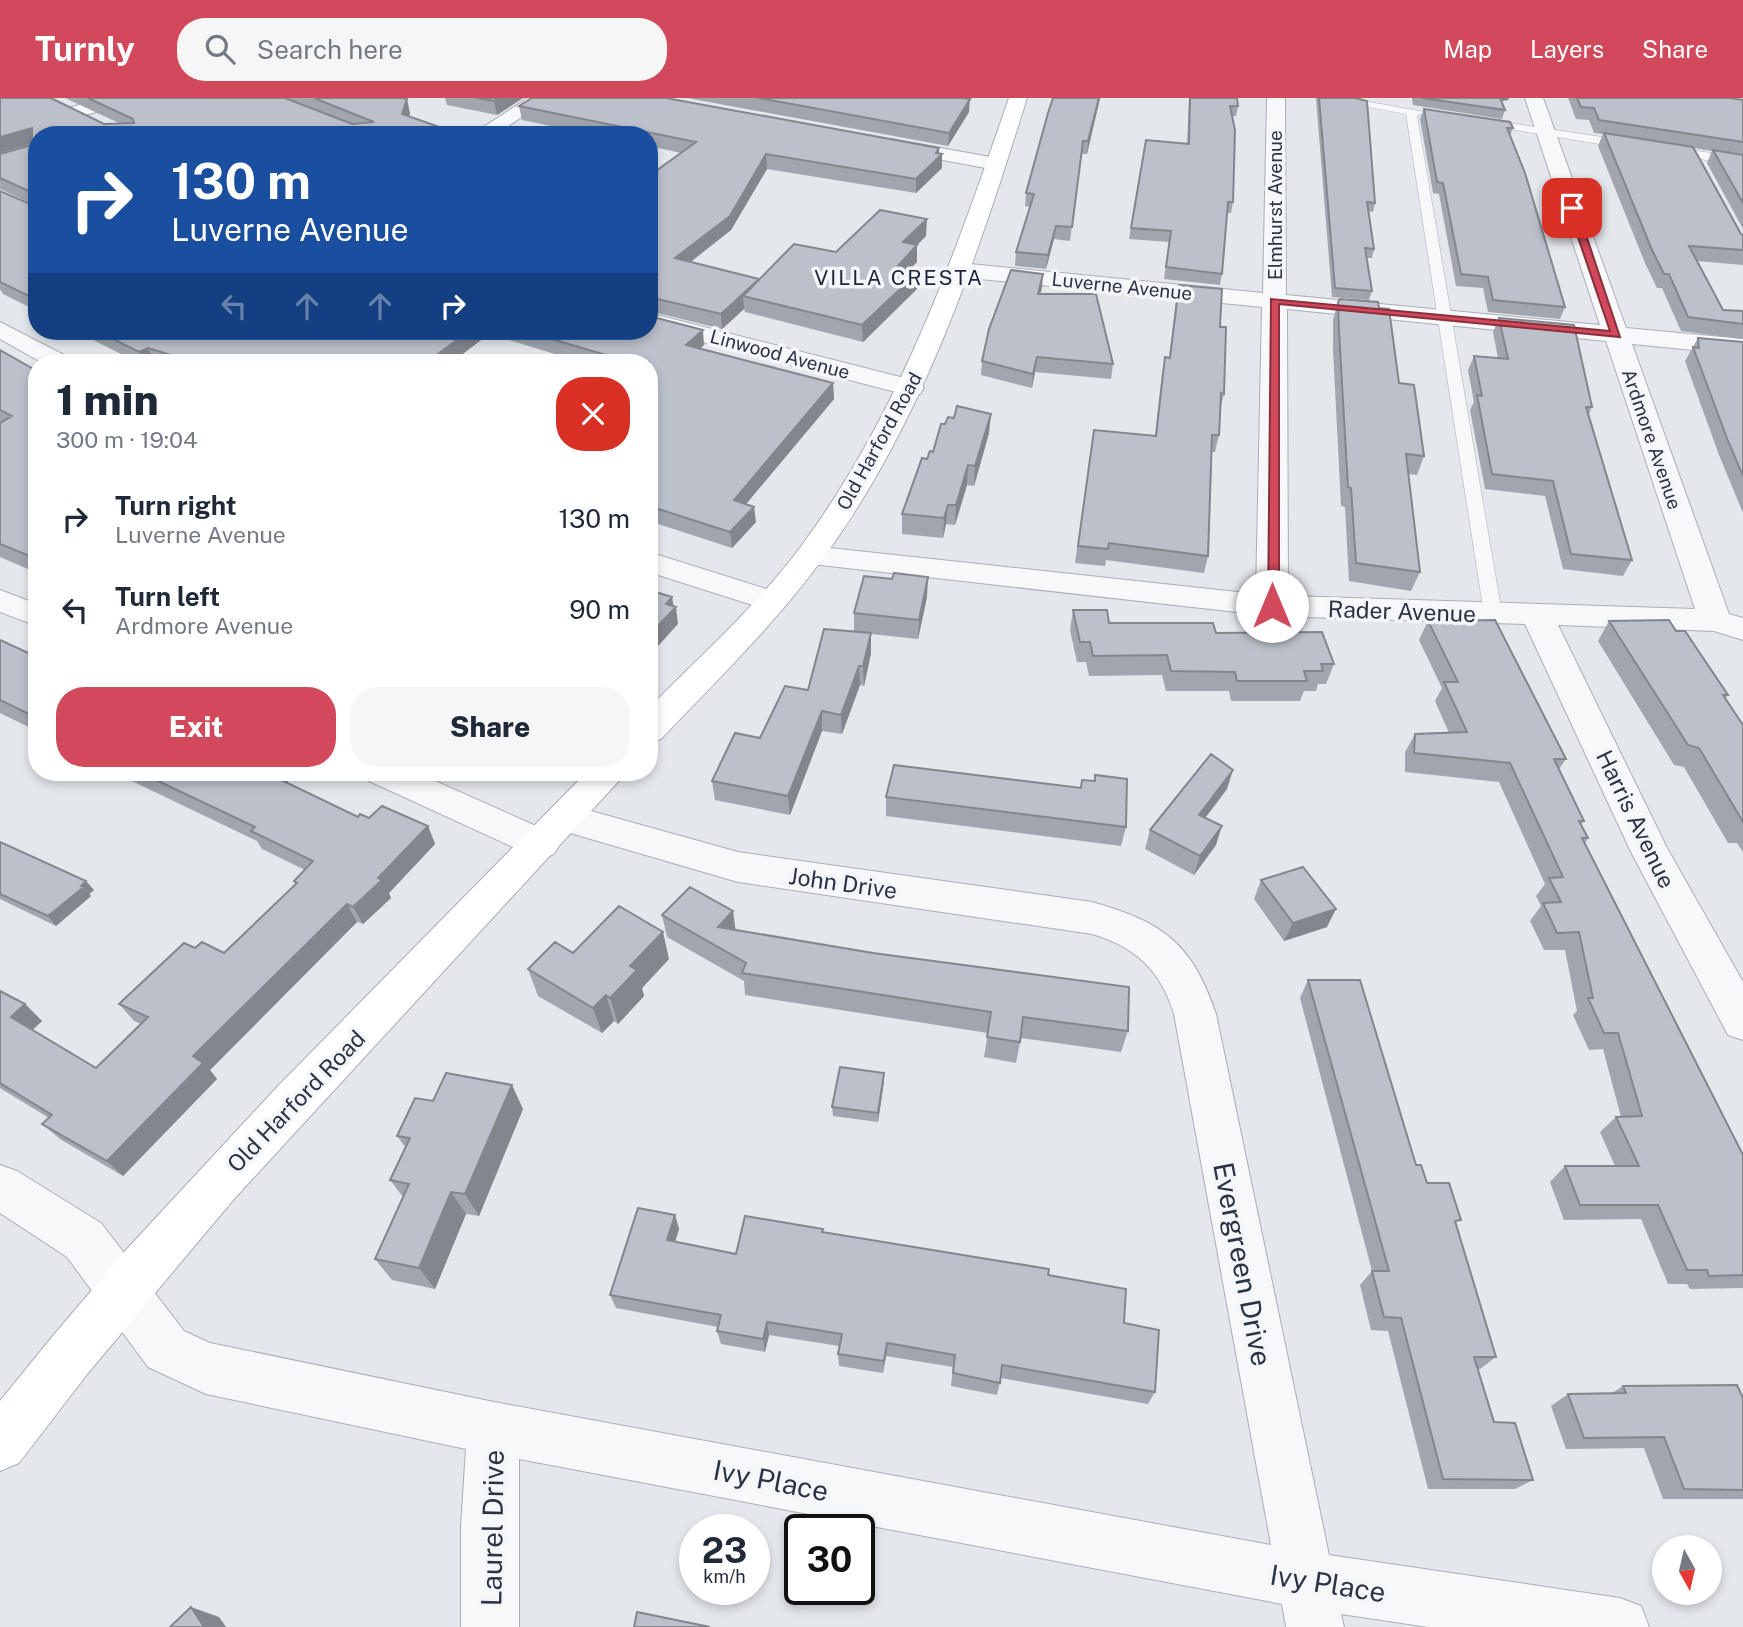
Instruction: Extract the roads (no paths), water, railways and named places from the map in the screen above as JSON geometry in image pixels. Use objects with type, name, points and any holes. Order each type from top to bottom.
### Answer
[{"type":"street","points":[[76,112],[122,98]]},
{"type":"street","points":[[496,126],[541,98]]},
{"type":"street","name":"Old Harford Road","points":[[658,720],[811,555],[863,475],[911,388],[960,270],[1018,98]]},
{"type":"street","name":"Elmhurst Avenue","points":[[1272,606],[1276,98]]},
{"type":"street","name":"Ardmore Avenue","points":[[1534,98],[1616,335],[1729,625]]},
{"type":"street","points":[[54,103],[107,126]]},
{"type":"street","points":[[872,142],[996,164]]},
{"type":"street","name":"Luverne Avenue","points":[[960,270],[1743,347]]},
{"type":"street","name":"Linwood Avenue","points":[[658,322],[911,388]]},
{"type":"street","points":[[0,329],[45,354]]},
{"type":"street","name":"Rader Avenue","points":[[811,555],[1272,606],[1493,614],[1536,613],[1729,625]]},
{"type":"street","points":[[658,565],[771,601]]},
{"type":"street","points":[[0,600],[28,612]]},
{"type":"street","name":"Harris Avenue","points":[[1536,613],[1650,852],[1743,1021]]},
{"type":"street","name":"John Drive","points":[[408,781],[553,831],[738,867],[1062,913],[1126,926]]},
{"type":"street","name":"Old Harford Road","points":[[0,1444],[122,1290],[200,1203],[600,781]]},
{"type":"street","name":"Evergreen Drive","points":[[1126,926],[1146,936],[1167,956],[1189,992],[1310,1604]]},
{"type":"street","name":"Ivy Place","points":[[0,1187],[84,1240],[166,1349],[206,1368],[1310,1604],[1620,1627]]},
{"type":"street","name":"Laurel Drive","points":[[490,1627],[489,1526],[494,1429]]},
{"type":"lane","points":[[1325,98],[1438,115]]},
{"type":"lane","points":[[1411,111],[1493,614]]},
{"type":"lane","points":[[1465,120],[1640,146]]},
{"type":"lane","points":[[1653,148],[1697,160],[1743,162]]},
{"type":"district","name":"VILLA CRESTA","points":[[899,277]]}]
